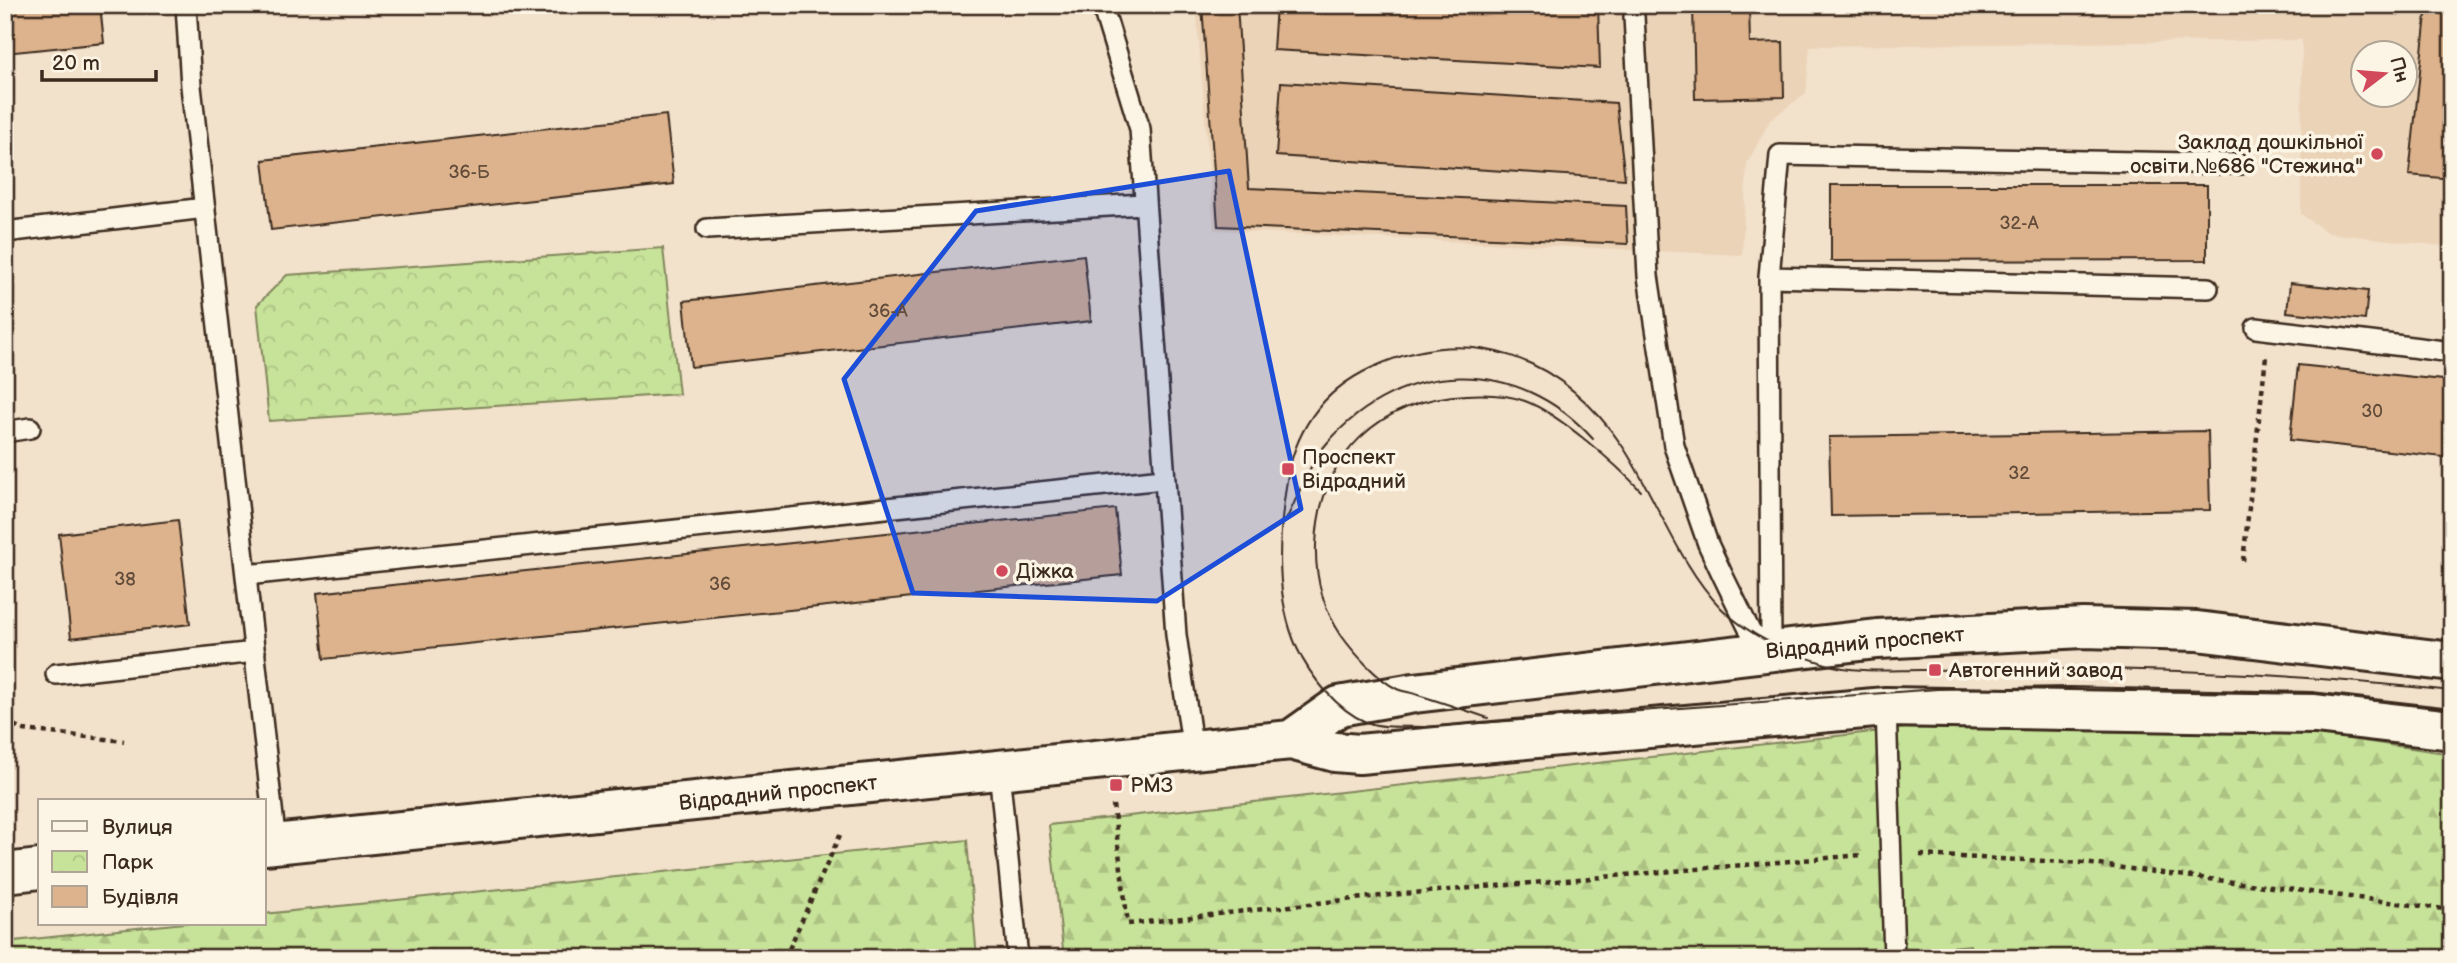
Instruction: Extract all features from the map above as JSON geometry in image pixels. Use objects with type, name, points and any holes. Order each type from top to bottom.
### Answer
[{"type":"main road","name":"Відрадний проспект","points":[[1291,740],[1339,706],[1414,693],[1771,651],[1935,635],[2083,628],[2197,632],[2452,662]]},
{"type":"main road","name":"Відрадний проспект","points":[[270,844],[1291,740],[1359,754],[1886,707],[2315,714],[2452,730]]},
{"type":"main road","points":[[5,873],[38,869]]},
{"type":"lane","points":[[186,5],[191,86],[255,652],[270,844]]},
{"type":"lane","points":[[1102,5],[1140,129],[1176,635],[1193,751]]},
{"type":"lane","points":[[1634,16],[1648,276],[1674,446],[1718,565],[1751,634],[1771,651]]},
{"type":"lane","points":[[1771,651],[1769,277],[1780,155],[2240,164]]},
{"type":"lane","points":[[707,229],[1144,204]]},
{"type":"lane","points":[[5,232],[205,208]]},
{"type":"lane","points":[[1769,277],[2208,288]]},
{"type":"lane","points":[[2263,329],[2452,352]]},
{"type":"lane","points":[[5,432],[30,428]]},
{"type":"lane","points":[[246,575],[1163,479]]},
{"type":"lane","points":[[56,674],[255,652]]},
{"type":"lane","points":[[1886,707],[1894,958]]},
{"type":"lane","points":[[999,771],[1018,958]]},
{"type":"path","points":[[2244,561],[2263,329]]},
{"type":"path","points":[[5,721],[24,730],[124,741]]},
{"type":"path","points":[[1113,805],[1128,924],[1390,895],[1776,861],[1891,854],[2084,863],[2452,910]]},
{"type":"path","points":[[785,958],[840,835]]},
{"type":"highlighted area","points":[[1229,171],[1301,509],[1157,601],[913,593],[844,379],[976,211]]},
{"type":"shaded area","points":[[241,5],[435,5],[241,15]]},
{"type":"shaded area","points":[[1196,5],[2452,5],[2452,247],[2328,233],[2301,214],[2302,40],[1810,46],[1806,93],[1770,120],[1747,164],[1742,255],[1214,230]]},
{"type":"green space","points":[[663,248],[679,394],[269,421],[257,305],[287,275]]},
{"type":"green space","points":[[1908,728],[2316,734],[2452,754],[2452,958],[1974,958],[1970,945],[1846,958],[1064,958],[1049,825]]},
{"type":"green space","points":[[967,840],[977,958],[5,958],[5,942],[165,925],[266,925],[266,914]]},
{"type":"building","points":[[5,5],[100,5],[104,43],[5,53]]},
{"type":"building","points":[[1202,5],[1237,5],[1249,188],[1626,206],[1628,244],[1218,226]]},
{"type":"building","points":[[1276,5],[1598,5],[1600,68],[1273,50]]},
{"type":"building","points":[[1693,5],[1749,5],[1750,43],[1783,42],[1784,97],[1695,99]]},
{"type":"building","points":[[2427,5],[2452,5],[2452,179],[2409,175]]},
{"type":"building","points":[[1281,82],[1616,103],[1625,179],[1276,156]]},
{"type":"building","points":[[666,115],[674,184],[271,230],[263,160]]},
{"type":"building","points":[[1831,185],[2207,185],[2207,260],[1831,261]]},
{"type":"building","points":[[1084,255],[1091,321],[691,367],[684,301]]},
{"type":"building","points":[[2290,283],[2368,291],[2365,320],[2287,312]]},
{"type":"building","points":[[5,312],[12,367],[5,368]]},
{"type":"building","points":[[2298,365],[2452,381],[2452,458],[2290,440]]},
{"type":"building","points":[[2208,431],[2210,510],[1831,516],[1829,437]]},
{"type":"building","points":[[1115,509],[1122,575],[324,659],[317,593]]},
{"type":"building","points":[[178,520],[190,624],[71,638],[59,534]]},
{"type":"tram line","points":[[2452,691],[2308,678],[2163,670],[1861,670],[1837,667],[1811,659],[1783,649],[1757,635],[1721,608],[1706,591],[1680,551],[1623,447],[1599,416],[1572,390],[1543,370],[1512,356],[1479,349],[1444,348],[1408,354],[1353,378],[1338,389],[1312,416],[1295,449],[1290,467],[1280,548],[1282,589],[1290,629],[1297,648],[1317,681],[1335,701],[1355,717],[1373,724],[1426,727],[1937,689],[2069,687],[2312,692],[2452,708]]},
{"type":"tram line","points":[[1285,522],[1309,470],[1328,442],[1358,414],[1390,394],[1425,382],[1460,378],[1496,381],[1530,392],[1563,412],[1593,439]]},
{"type":"tram line","points":[[1488,718],[1390,685],[1359,657],[1335,625],[1321,592],[1316,545],[1320,513],[1328,485],[1342,459],[1360,438],[1381,421],[1407,408],[1435,399],[1496,395],[1525,401],[1554,416],[1602,454],[1641,491]]},
{"type":"place","name":"Заклад дошкільної освіти №686 \"Стежина\"","points":[[2377,154]]},
{"type":"place","name":"Проспект Відрадний","points":[[1288,469]]},
{"type":"place","name":"Діжка","points":[[1002,571]]},
{"type":"place","name":"Автогенний завод","points":[[1935,670]]},
{"type":"place","name":"РМЗ","points":[[1116,785]]}]
